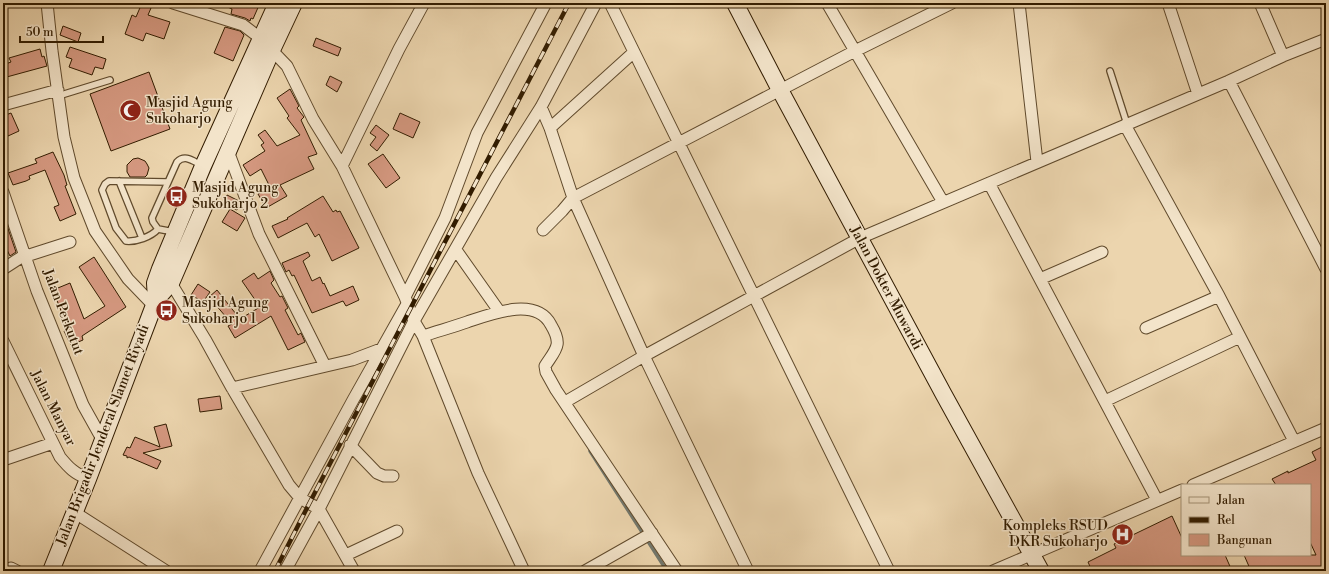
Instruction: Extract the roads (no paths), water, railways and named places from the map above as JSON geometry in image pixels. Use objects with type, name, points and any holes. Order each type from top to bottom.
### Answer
[{"type":"main road","name":"Jalan Brigadir Jenderal Slamet Riyadi","points":[[155,303],[155,284],[175,232],[260,38],[277,3]]},
{"type":"main road","name":"Jalan Brigadir Jenderal Slamet Riyadi","points":[[50,571],[88,479],[155,303],[171,283],[272,50],[294,3]]},
{"type":"main road","name":"Jalan Dokter Muwardi","points":[[736,3],[780,90],[1041,571]]},
{"type":"street","points":[[48,3],[64,137],[74,178],[95,231],[128,278],[155,303]]},
{"type":"street","points":[[173,3],[243,25],[260,38],[287,66],[312,119],[342,166],[406,300],[414,321],[423,336],[478,473],[524,571]]},
{"type":"street","points":[[342,166],[399,49],[424,3]]},
{"type":"street","points":[[260,571],[381,350],[445,218],[478,133],[546,3]]},
{"type":"street","points":[[285,571],[319,510],[414,321],[496,178],[541,107],[596,3]]},
{"type":"street","points":[[610,3],[889,571]]},
{"type":"street","points":[[827,3],[943,202]]},
{"type":"street","points":[[543,230],[573,198],[855,51],[952,3]]},
{"type":"street","points":[[1019,3],[1037,162]]},
{"type":"street","points":[[1168,3],[1198,94]]},
{"type":"street","points":[[1260,3],[1283,56]]},
{"type":"street","points":[[565,402],[644,356],[860,238],[1229,81],[1283,56],[1326,39]]},
{"type":"street","points":[[550,128],[634,52]]},
{"type":"street","points":[[1229,81],[1326,269]]},
{"type":"street","points":[[3,105],[58,93]]},
{"type":"street","points":[[541,107],[550,128],[573,198],[644,356],[748,571]]},
{"type":"street","points":[[1126,124],[1294,441]]},
{"type":"street","points":[[228,151],[259,234],[325,366]]},
{"type":"street","points":[[989,182],[1157,500]]},
{"type":"street","name":"Jalan Perkutut","points":[[3,192],[37,291],[75,387],[102,439]]},
{"type":"street","points":[[3,269],[20,258],[70,242]]},
{"type":"street","points":[[456,250],[499,311]]},
{"type":"street","points":[[1040,279],[1102,252]]},
{"type":"street","points":[[171,283],[289,485],[300,498],[319,510],[354,571]]},
{"type":"street","points":[[1146,328],[1218,296]]},
{"type":"street","points":[[423,336],[499,311],[519,308],[538,312],[545,316],[550,321],[555,333],[557,344],[556,351],[545,366],[551,382],[648,535],[676,571]]},
{"type":"street","points":[[1105,401],[1240,337]]},
{"type":"street","name":"Jalan Manyar","points":[[3,341],[60,457],[68,468],[88,479]]},
{"type":"street","points":[[232,388],[352,360],[381,350]]},
{"type":"street","points":[[1195,484],[1326,428]]},
{"type":"street","points":[[3,460],[53,443]]},
{"type":"street","points":[[350,446],[377,473],[384,476],[392,476]]},
{"type":"street","points":[[993,571],[1181,490]]},
{"type":"street","points":[[74,512],[166,571]]},
{"type":"street","points":[[346,555],[396,531]]},
{"type":"street","points":[[585,571],[648,535]]},
{"type":"lane","points":[[1110,71],[1126,124]]},
{"type":"lane","points":[[58,93],[110,80]]},
{"type":"lane","points":[[190,237],[175,232],[158,229],[152,218],[177,162],[181,158],[185,157],[203,166]]},
{"type":"lane","points":[[158,229],[155,233],[142,238],[133,241],[126,241],[116,228],[102,190],[105,184],[109,181],[168,182]]},
{"type":"lane","points":[[120,181],[142,238]]},
{"type":"waterway","points":[[590,451],[667,571]]},
{"type":"railway","points":[[275,571],[569,3]]},
{"type":"place","name":"Masjid Agung Sukoharjo","points":[[130,111]]},
{"type":"place","name":"Masjid Agung Sukoharjo 2","points":[[177,196]]},
{"type":"place","name":"Masjid Agung Sukoharjo 1","points":[[166,311]]},
{"type":"place","name":"Kompleks RSUD DKR Sukoharjo","points":[[1123,534]]}]
